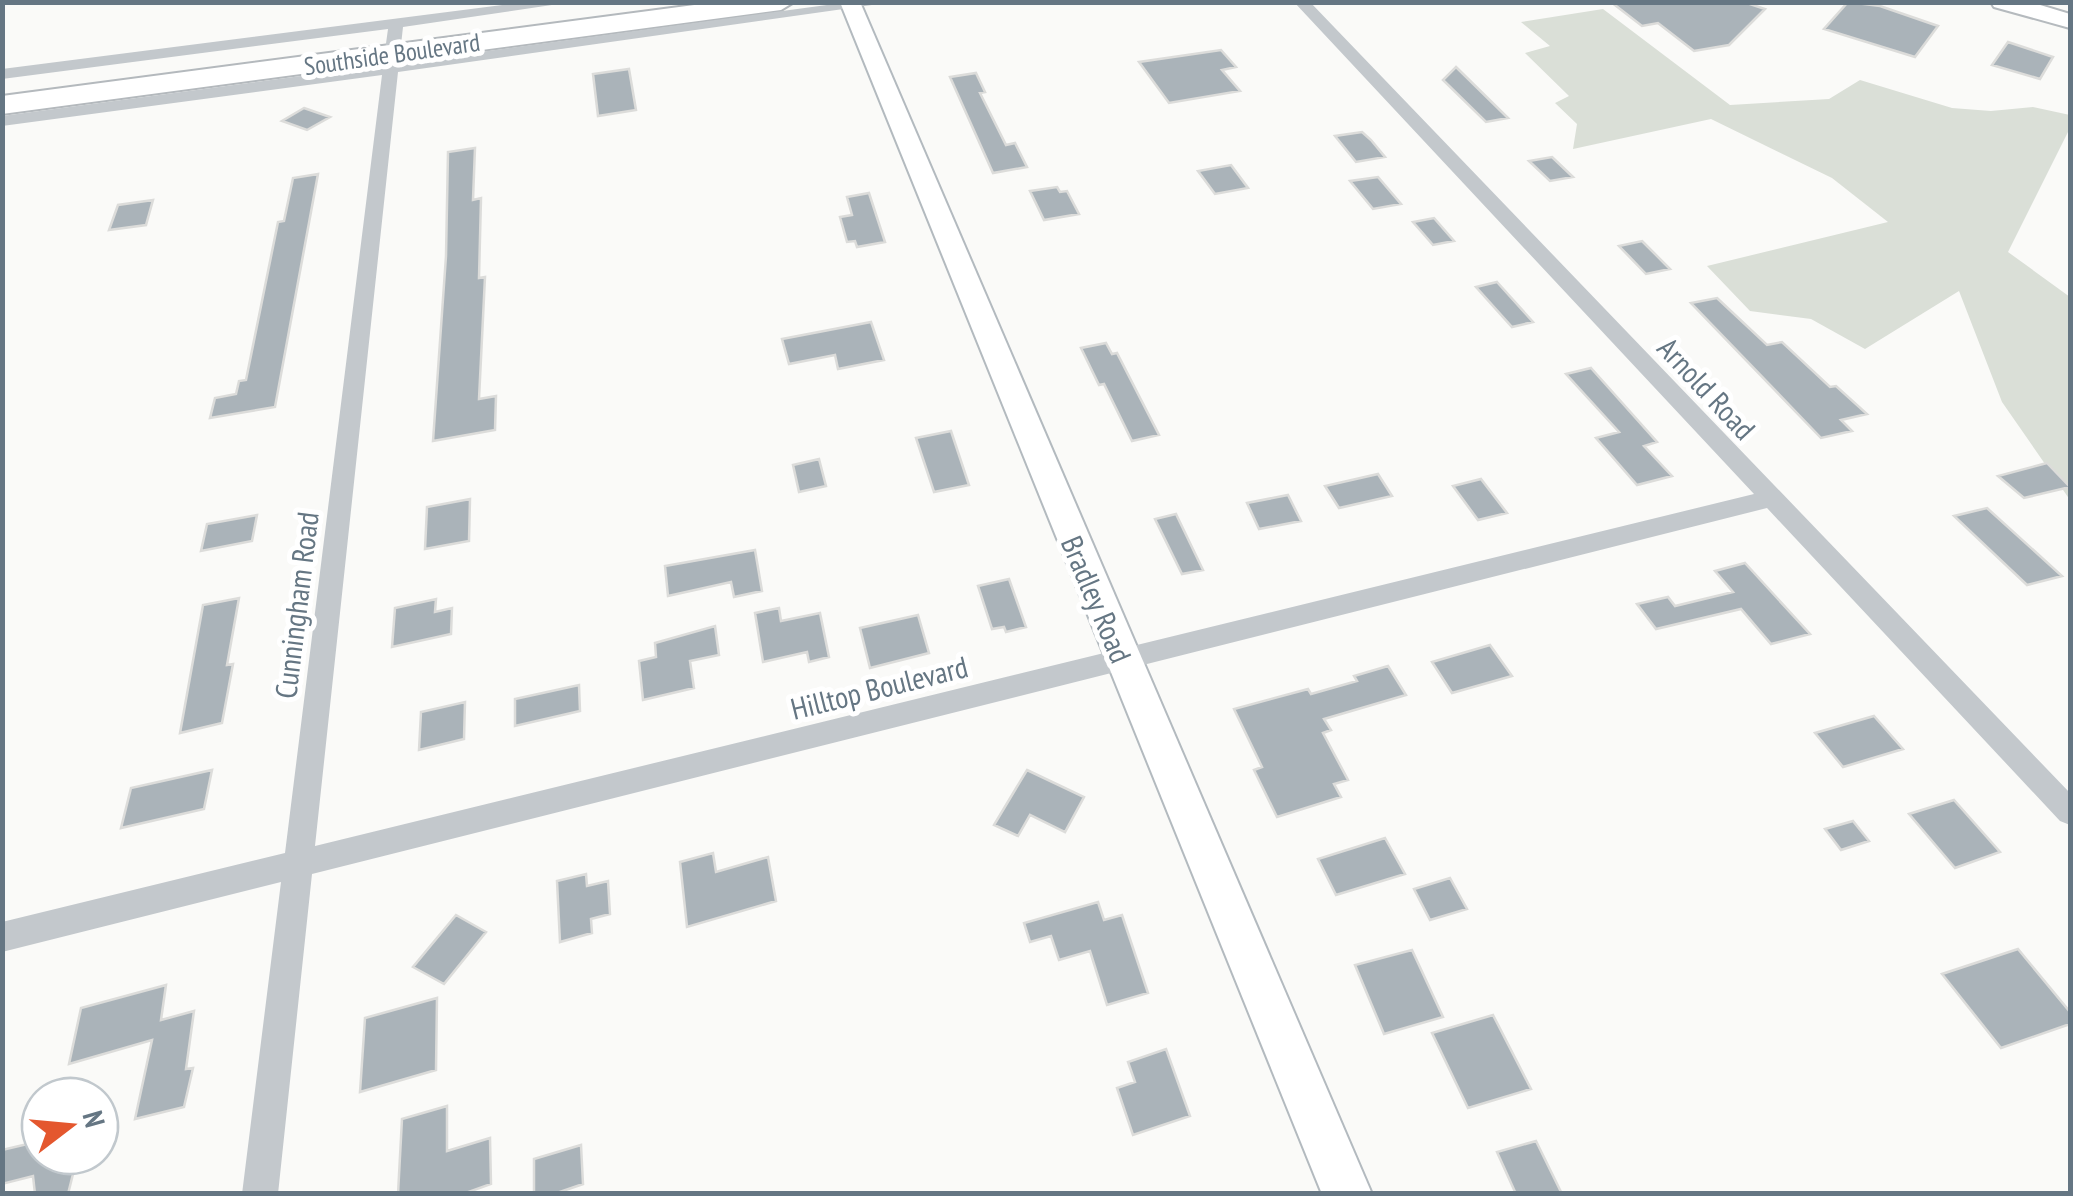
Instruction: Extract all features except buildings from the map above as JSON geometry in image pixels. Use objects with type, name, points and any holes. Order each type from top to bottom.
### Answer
[{"type":"highway","name":"Southside Boulevard","points":[[2,105],[672,2]]},
{"type":"highway","name":"Southside Boulevard","points":[[2,89],[780,2]]},
{"type":"main road","points":[[2002,2],[2070,21]]},
{"type":"street","points":[[2,121],[394,46],[565,2]]},
{"type":"street","name":"Arnold Road","points":[[1301,2],[2070,812]]},
{"type":"street","points":[[2,74],[394,46],[863,4]]},
{"type":"street","name":"Bradley Road","points":[[863,4],[1123,660],[1347,1194]]},
{"type":"street","name":"Cunningham Road","points":[[260,1194],[394,46]]},
{"type":"street","name":"Hilltop Boulevard","points":[[2,937],[1770,499]]},
{"type":"shaded area","points":[[1603,9],[1730,105],[1829,99],[1860,80],[1952,108],[1991,111],[2033,107],[2070,115],[2070,128],[2008,252],[2070,297],[2070,500],[2002,402],[1959,291],[1865,349],[1811,319],[1750,311],[1707,266],[1888,222],[1832,178],[1711,119],[1573,149],[1577,124],[1555,103],[1569,96],[1525,53],[1550,46],[1521,22]]}]
